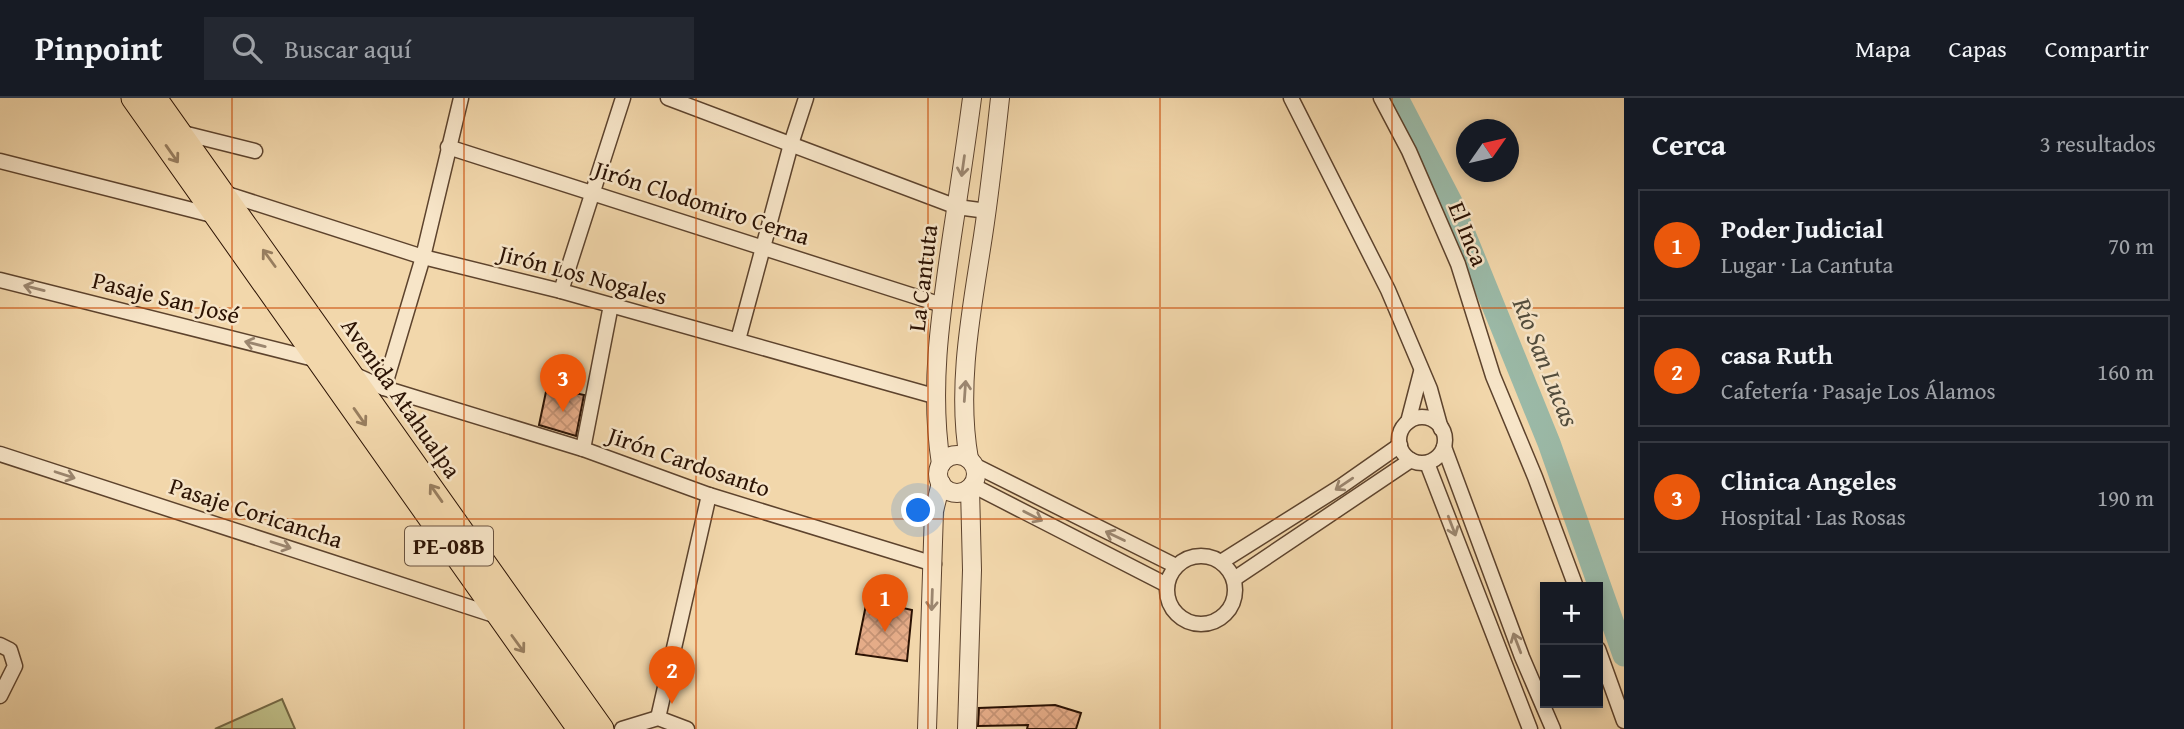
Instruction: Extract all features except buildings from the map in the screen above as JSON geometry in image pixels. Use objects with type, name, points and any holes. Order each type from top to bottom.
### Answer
[{"type":"main road","name":"Avenida Atahualpa","points":[[133,98],[579,729]]},
{"type":"main road","name":"Avenida Atahualpa","points":[[155,98],[602,729]]},
{"type":"street","points":[[384,388],[423,257],[461,98]]},
{"type":"street","points":[[561,291],[623,98]]},
{"type":"street","points":[[668,98],[957,207],[987,211]]},
{"type":"street","points":[[738,340],[806,98]]},
{"type":"street","name":"La Cantuta","points":[[928,729],[934,511],[942,483],[934,396],[942,305],[972,98]]},
{"type":"street","points":[[967,729],[972,570],[971,487],[976,478],[963,426],[964,394],[1000,98]]},
{"type":"street","points":[[1291,98],[1388,290],[1434,400],[1445,441],[1437,457],[1427,463],[1411,460],[1400,445],[1401,432],[1408,422],[1421,372]]},
{"type":"street","name":"El Inca","points":[[1381,98],[1409,151],[1458,264],[1493,376],[1574,582]]},
{"type":"street","points":[[178,131],[255,151]]},
{"type":"street","name":"Jirón Clodomiro Cerna","points":[[448,147],[942,305]]},
{"type":"street","points":[[0,160],[216,216]]},
{"type":"street","name":"Jirón Los Nogales","points":[[223,193],[423,257],[561,291],[934,396]]},
{"type":"street","name":"Pasaje San José","points":[[0,280],[321,361],[351,373]]},
{"type":"street","points":[[583,449],[611,305]]},
{"type":"street","name":"Jirón Cardosanto","points":[[351,373],[384,388],[583,449],[709,495],[934,564]]},
{"type":"street","points":[[1408,422],[1426,418],[1441,429]]},
{"type":"street","points":[[1221,562],[1400,445]]},
{"type":"street","points":[[1444,447],[1517,644],[1553,729]]},
{"type":"street","name":"Pasaje Coricancha","points":[[0,454],[497,615]]},
{"type":"street","points":[[941,464],[951,456],[963,456],[1176,566]]},
{"type":"street","points":[[1234,579],[1411,460]]},
{"type":"street","points":[[1427,463],[1530,729]]},
{"type":"street","points":[[942,483],[951,491],[964,491],[971,487]]},
{"type":"street","points":[[971,487],[1167,585]]},
{"type":"street","points":[[658,718],[709,495]]},
{"type":"street","points":[[1198,556],[1221,562],[1234,579],[1236,593],[1232,606],[1222,618],[1207,625],[1191,623],[1177,615],[1168,601],[1167,585],[1176,566],[1198,556]]},
{"type":"street","points":[[0,645],[10,650],[15,666],[0,696]]},
{"type":"street","points":[[1603,663],[1624,720]]},
{"type":"street","points":[[622,729],[658,718],[687,729]]},
{"type":"shaded area","points":[[282,699],[295,729],[215,729]]},
{"type":"waterway","name":"Río San Lucas","points":[[1397,98],[1452,204],[1549,443],[1624,655]]},
{"type":"place","name":"Clinica Angeles","points":[[563,412]]},
{"type":"place","name":"Poder Judicial","points":[[885,632]]},
{"type":"place","name":"casa Ruth","points":[[672,704]]}]
